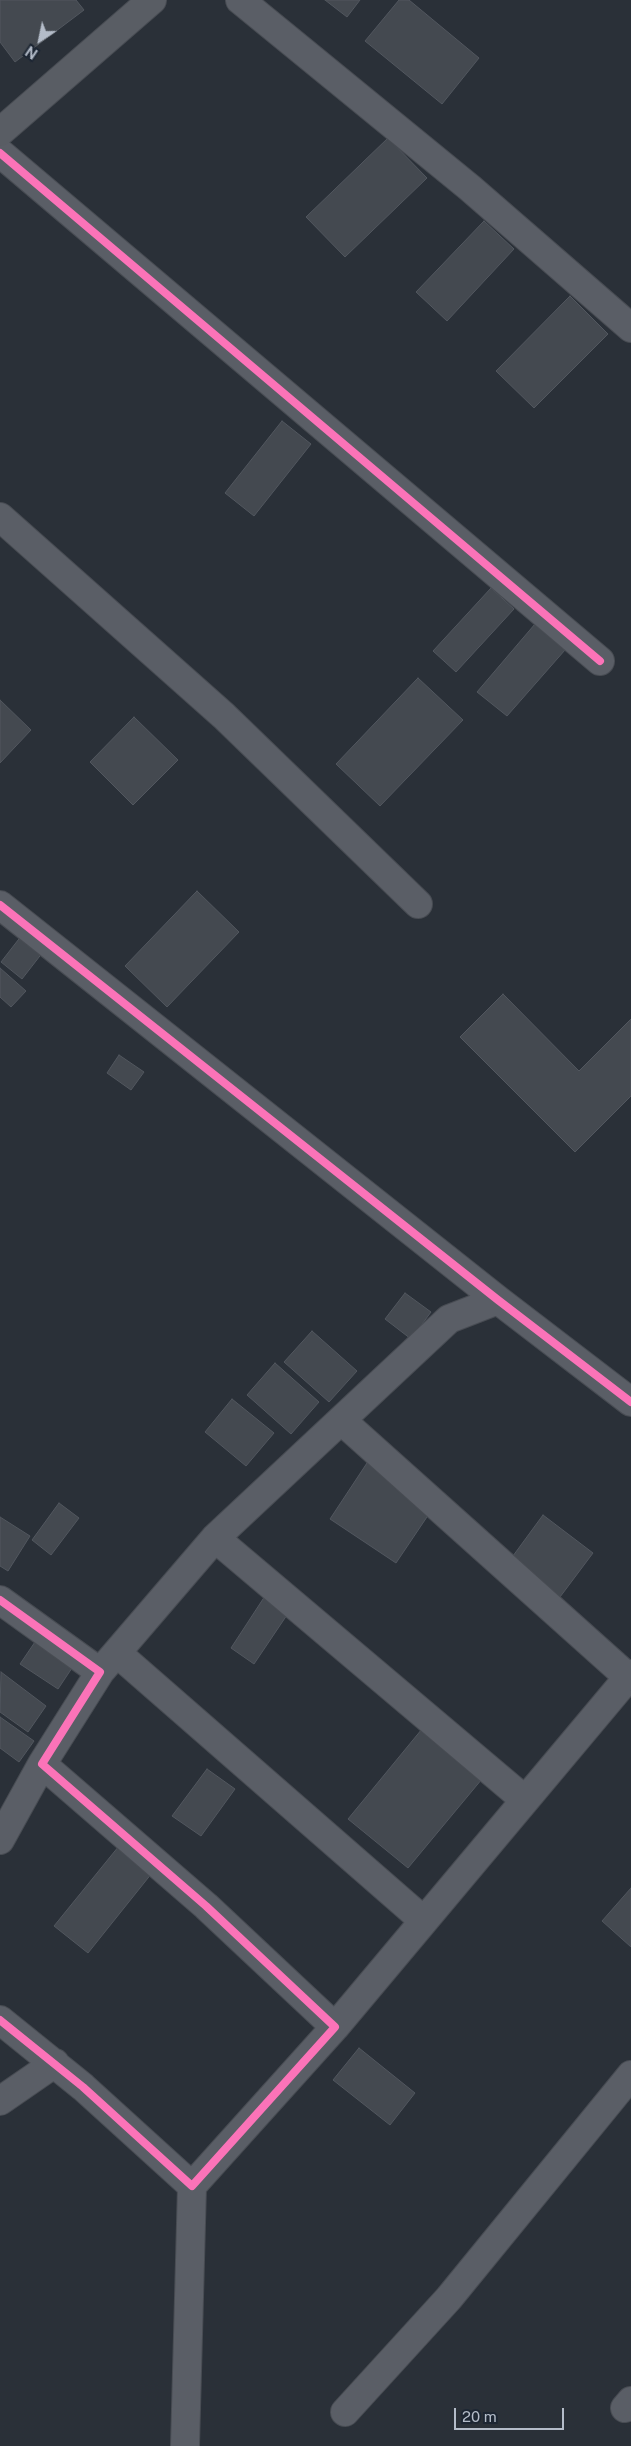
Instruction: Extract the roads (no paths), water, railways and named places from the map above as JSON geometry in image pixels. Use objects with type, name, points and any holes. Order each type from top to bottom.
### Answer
[{"type":"main road","points":[[0,132],[143,3]]},
{"type":"street","points":[[240,0],[470,188],[631,328]]},
{"type":"street","points":[[0,153],[600,661]]},
{"type":"street","points":[[0,517],[224,716],[418,904]]},
{"type":"street","points":[[0,905],[498,1300],[631,1402]]},
{"type":"street","points":[[0,1840],[42,1764],[109,1662],[215,1538],[449,1319],[498,1300]]},
{"type":"street","points":[[185,2446],[192,2186],[335,2027],[630,1676],[341,1420]]},
{"type":"street","points":[[215,1538],[525,1800]]},
{"type":"street","points":[[0,1600],[109,1662],[424,1921]]},
{"type":"street","points":[[42,1764],[206,1906],[335,2027]]},
{"type":"street","points":[[0,2020],[55,2063],[192,2186]]},
{"type":"street","points":[[0,2102],[55,2063]]},
{"type":"street","points":[[344,2412],[449,2298],[631,2074]]}]
